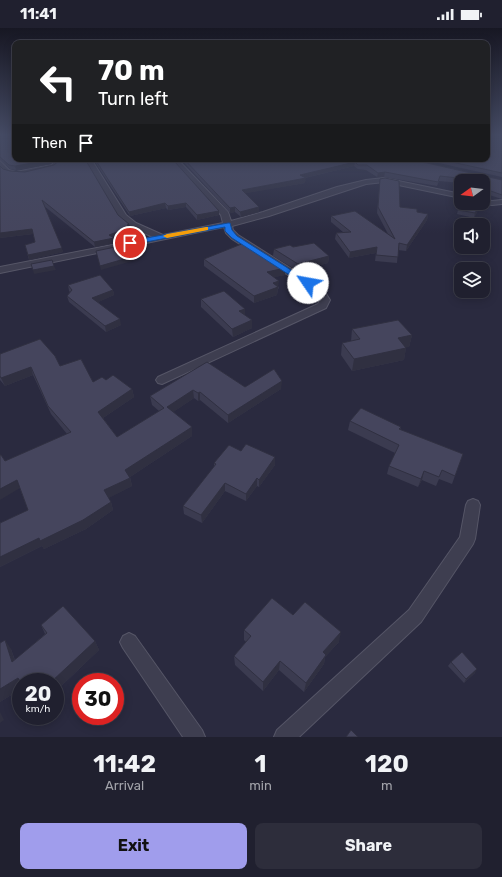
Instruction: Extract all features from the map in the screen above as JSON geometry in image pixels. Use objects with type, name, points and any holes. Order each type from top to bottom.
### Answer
[{"type":"street","points":[[3,167],[7,171],[15,174],[48,167]]},
{"type":"street","points":[[93,167],[122,217],[134,225],[161,237]]},
{"type":"street","points":[[162,380],[322,306],[325,300],[320,291],[235,237],[229,231],[225,214],[181,167]]},
{"type":"street","points":[[0,270],[228,224],[266,214],[340,189],[375,181],[390,181],[454,195]]},
{"type":"street","points":[[490,203],[502,202]]},
{"type":"street","points":[[284,737],[415,616],[466,539],[473,505]]},
{"type":"street","points":[[129,642],[195,737]]},
{"type":"building","points":[[0,167],[10,171],[25,172],[45,167],[90,167],[118,215],[129,224],[127,225],[131,227],[109,235],[114,238],[94,242],[42,200],[62,248],[28,255],[25,245],[35,242],[32,229],[0,233]]},
{"type":"building","points":[[100,167],[180,167],[219,211],[197,215],[186,203],[168,206],[165,203],[129,212]]},
{"type":"building","points":[[192,167],[333,167],[300,175],[306,178],[242,190],[259,207],[240,212],[235,207],[230,208]]},
{"type":"building","points":[[370,167],[445,167],[476,174],[454,174],[454,178],[440,176],[438,182],[385,172],[378,173]]},
{"type":"building","points":[[475,167],[502,167],[502,173]]},
{"type":"building","points":[[490,177],[502,180],[502,195],[490,191]]},
{"type":"building","points":[[385,178],[399,181],[400,207],[417,209],[417,212],[428,214],[407,245],[399,243],[398,257],[376,255],[377,247],[350,252],[336,233],[351,232],[331,216],[355,211],[395,239],[378,207],[380,179]]},
{"type":"building","points":[[458,210],[477,210],[475,213]]},
{"type":"building","points":[[244,243],[285,268],[267,272],[279,281],[273,283],[278,287],[254,296],[204,259]]},
{"type":"building","points":[[314,243],[329,256],[298,264],[274,249],[290,245],[293,247]]},
{"type":"building","points":[[120,246],[131,257],[100,266],[96,251]]},
{"type":"building","points":[[52,260],[54,266],[33,270],[31,264]]},
{"type":"building","points":[[100,275],[113,290],[92,298],[120,319],[105,326],[67,296],[72,290],[68,285]]},
{"type":"building","points":[[224,291],[245,309],[239,311],[252,320],[232,329],[201,299]]},
{"type":"building","points":[[398,320],[412,335],[398,338],[406,348],[354,359],[342,343],[360,339],[352,329]]},
{"type":"building","points":[[40,339],[55,356],[60,366],[81,359],[93,382],[102,377],[106,380],[113,375],[132,389],[98,412],[117,437],[164,408],[150,396],[207,362],[245,387],[274,369],[282,381],[228,415],[200,392],[198,393],[193,390],[167,407],[192,427],[125,470],[130,478],[104,490],[111,502],[83,520],[40,541],[39,538],[0,557],[0,523],[28,510],[17,480],[0,489],[0,455],[5,461],[71,432],[48,406],[31,367],[1,378],[0,376],[0,354]]},
{"type":"building","points":[[361,408],[401,427],[399,429],[463,454],[455,476],[442,470],[439,477],[424,471],[421,479],[389,466],[399,445],[350,421]]},
{"type":"building","points":[[246,444],[275,457],[259,480],[257,478],[246,494],[225,483],[201,515],[183,506],[229,445],[241,451]]},
{"type":"building","points":[[272,598],[293,615],[305,602],[341,632],[323,652],[326,655],[306,683],[280,661],[263,682],[234,656],[251,636],[244,630]]},
{"type":"building","points":[[63,606],[95,641],[61,673],[12,673],[12,682],[0,689],[0,643],[5,640],[12,662],[47,633],[41,625]]},
{"type":"building","points":[[462,652],[477,669],[466,679],[451,662]]},
{"type":"building","points":[[351,730],[358,737],[346,737]]},
{"type":"slow traffic","points":[[167,236],[206,228]]},
{"type":"route","points":[[130,243],[228,224],[229,231],[235,237],[308,283]]}]
